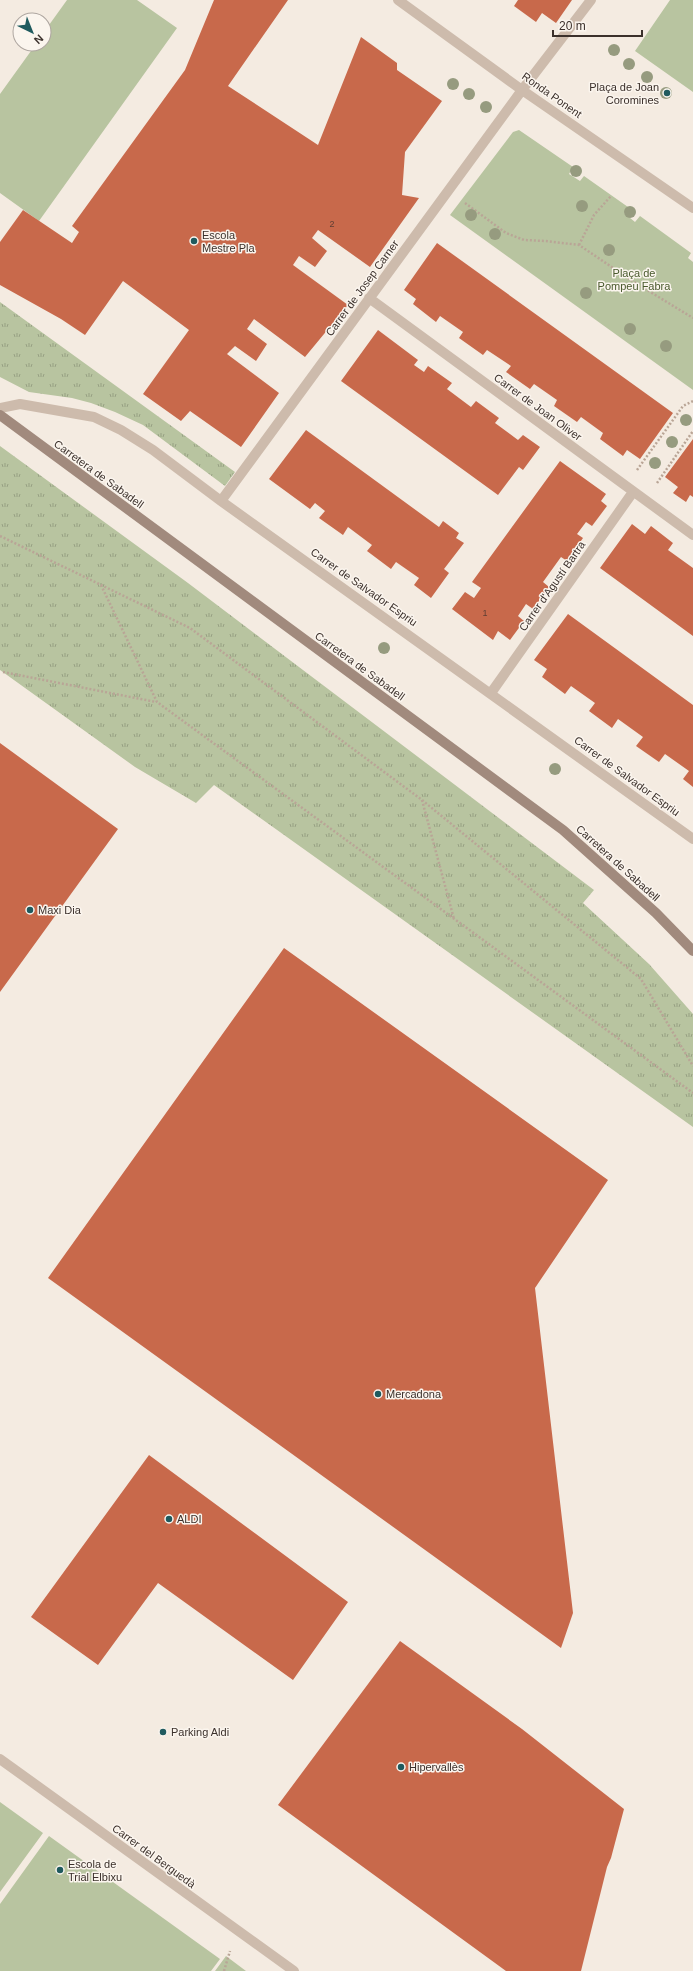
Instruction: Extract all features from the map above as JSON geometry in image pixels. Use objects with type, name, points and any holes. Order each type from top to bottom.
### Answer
[{"type":"street","name":"Ronda Ponent","points":[[398,0],[522,90],[693,208]]},
{"type":"street","name":"Carrer de Josep Carner","points":[[222,501],[522,90],[591,0]]},
{"type":"street","name":"Carrer de Joan Oliver","points":[[369,298],[693,535]]},
{"type":"street","name":"Carrer de Salvador Espriu","points":[[0,408],[20,404],[94,417],[121,430],[153,450],[693,839]]},
{"type":"street","name":"Carretera de Sabadell","points":[[0,415],[563,830],[645,902],[693,951]]},
{"type":"street","name":"Carrer d'Agustí Bartra","points":[[491,693],[633,492]]},
{"type":"street","name":"Carrer del Berguedà","points":[[0,1759],[294,1971]]},
{"type":"path","points":[[579,245],[594,215],[611,196]]},
{"type":"path","points":[[462,200],[506,233],[524,240],[579,245],[634,282],[693,318]]},
{"type":"path","points":[[636,472],[683,406],[693,401]]},
{"type":"path","points":[[656,485],[693,431]]},
{"type":"path","points":[[0,536],[190,628],[422,800],[641,979],[693,1066]]},
{"type":"path","points":[[101,584],[157,702]]},
{"type":"path","points":[[3,672],[157,702],[693,1093]]},
{"type":"path","points":[[422,800],[454,920]]},
{"type":"green space","points":[[67,0],[137,0],[177,28],[39,221],[0,193],[0,94],[30,52],[52,52],[52,21]]},
{"type":"green space","points":[[670,0],[693,0],[693,92],[635,51]]},
{"type":"green space","name":"Plaça de Pompeu Fabra","points":[[519,130],[573,167],[569,174],[580,181],[584,176],[628,207],[624,213],[635,222],[640,216],[691,253],[688,258],[693,262],[693,390],[450,215],[513,132]]},
{"type":"green space","points":[[0,302],[235,472],[225,486],[143,425],[91,403],[72,398],[29,392],[0,377]]},
{"type":"green space","points":[[0,446],[188,583],[594,890],[583,903],[649,964],[693,1014],[693,1127],[214,785],[196,803],[135,767],[0,670]]},
{"type":"green space","points":[[0,1802],[43,1833],[0,1892]]},
{"type":"green space","name":"Escola de Trial Elbixu","points":[[49,1836],[220,1959],[211,1971],[0,1971],[0,1904]]},
{"type":"green space","points":[[226,1956],[246,1971],[215,1971]]},
{"type":"building","name":"Escola Mestre Pla","points":[[214,0],[288,0],[228,86],[318,145],[361,37],[397,63],[397,70],[442,101],[405,152],[402,195],[419,198],[370,267],[318,230],[312,238],[327,251],[315,267],[299,256],[293,265],[348,305],[305,357],[254,319],[247,329],[267,344],[256,361],[235,346],[227,354],[279,393],[241,447],[190,411],[181,421],[143,394],[189,330],[123,281],[85,335],[61,319],[0,285],[0,242],[23,210],[72,243],[79,232],[72,226],[185,70]]},
{"type":"building","points":[[518,0],[572,0],[556,23],[542,13],[536,22],[514,6]]},
{"type":"building","points":[[437,243],[673,413],[640,459],[627,450],[623,456],[600,439],[603,433],[581,417],[577,422],[554,406],[557,400],[534,384],[530,389],[506,372],[511,366],[487,350],[483,355],[459,338],[463,332],[440,316],[436,322],[413,304],[416,299],[404,290]]},
{"type":"building","points":[[378,330],[418,360],[414,365],[424,372],[428,366],[452,383],[447,389],[471,407],[476,401],[499,418],[495,423],[518,440],[523,435],[540,447],[523,470],[519,467],[498,495],[341,381]]},
{"type":"building","points":[[306,430],[439,527],[443,521],[459,533],[456,538],[464,543],[444,569],[449,573],[431,598],[414,585],[419,578],[396,562],[391,569],[367,551],[372,545],[348,527],[343,535],[319,518],[325,511],[315,503],[310,509],[269,479]]},
{"type":"building","points":[[693,439],[693,497],[690,495],[686,502],[673,493],[678,487],[665,477]]},
{"type":"building","points":[[560,461],[606,494],[601,501],[607,506],[592,526],[586,522],[577,534],[583,538],[567,561],[561,557],[543,582],[549,587],[533,609],[526,604],[518,616],[524,621],[510,640],[498,631],[493,640],[452,609],[465,592],[474,598],[481,588],[472,582]]},
{"type":"building","points":[[632,524],[645,534],[651,526],[673,543],[668,550],[693,568],[693,636],[600,568]]},
{"type":"building","points":[[568,614],[693,705],[693,787],[683,779],[689,771],[665,754],[659,762],[636,746],[643,737],[618,719],[612,728],[589,711],[595,703],[571,686],[565,694],[542,677],[547,669],[534,660]]},
{"type":"building","name":"Maxi Dia","points":[[0,743],[118,829],[0,992]]},
{"type":"building","name":"Mercadona","points":[[284,948],[608,1180],[535,1288],[573,1613],[561,1648],[48,1278]]},
{"type":"building","name":"ALDI","points":[[149,1455],[348,1602],[293,1680],[158,1583],[98,1665],[31,1617]]},
{"type":"building","points":[[400,1641],[522,1729],[624,1809],[611,1858],[607,1867],[581,1971],[506,1971],[278,1805]]},
{"type":"place","name":"Plaça de Joan Coromines","points":[[667,93]]},
{"type":"place","name":"Escola Mestre Pla","points":[[194,241]]},
{"type":"place","name":"Maxi Dia","points":[[30,910]]},
{"type":"place","name":"Mercadona","points":[[378,1394]]},
{"type":"place","name":"ALDI","points":[[169,1519]]},
{"type":"place","name":"Parking Aldi","points":[[163,1732]]},
{"type":"place","name":"Hipervallès","points":[[401,1767]]},
{"type":"place","name":"Escola de Trial Elbixu","points":[[60,1870]]}]
